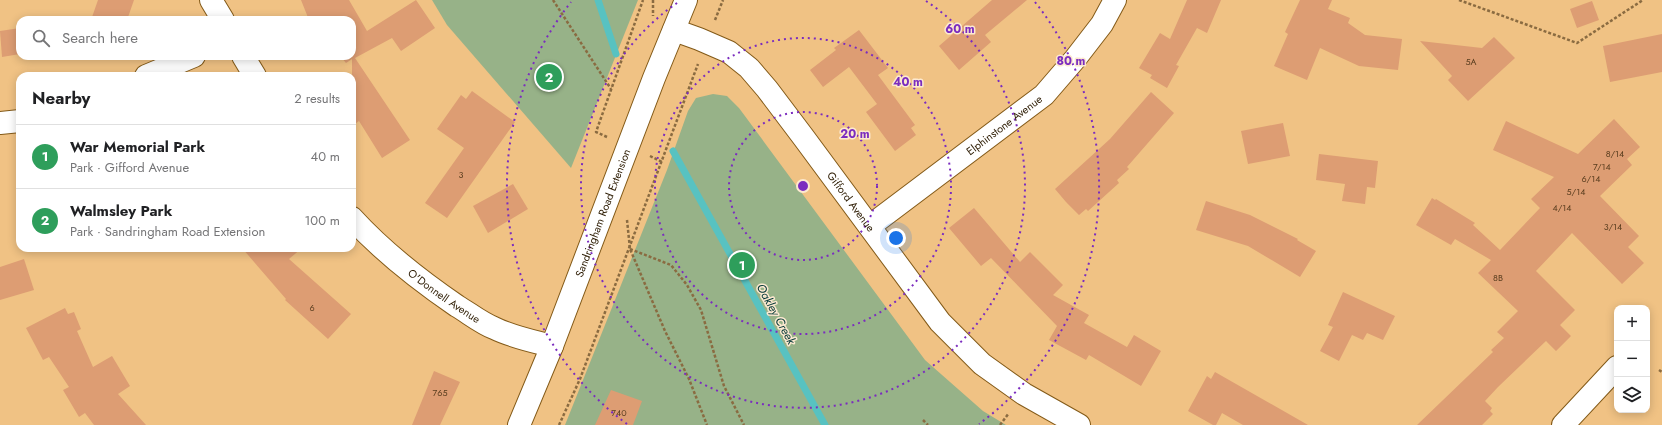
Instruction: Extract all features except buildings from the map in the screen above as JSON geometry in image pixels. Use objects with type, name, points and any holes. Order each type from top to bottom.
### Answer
[{"type":"street","points":[[211,0],[221,16]]},
{"type":"street","name":"Sandringham Road Extension","points":[[519,425],[552,346],[654,78],[686,0]]},
{"type":"street","name":"Elphinstone Avenue","points":[[870,226],[1044,95],[1075,59],[1102,24],[1115,0]]},
{"type":"street","name":"Gifford Avenue","points":[[674,30],[728,52],[749,68],[767,89],[940,322],[982,364],[1024,394],[1078,425]]},
{"type":"street","points":[[156,72],[184,60]]},
{"type":"street","points":[[245,60],[253,72]]},
{"type":"street","points":[[0,123],[16,121]]},
{"type":"street","name":"O'Donnell Avenue","points":[[356,222],[392,257],[428,286],[492,328],[509,335],[552,346]]},
{"type":"street","points":[[1563,425],[1614,371]]},
{"type":"path","points":[[553,0],[611,90]]},
{"type":"path","points":[[613,140],[596,132],[642,0]]},
{"type":"path","points":[[653,0],[653,20]]},
{"type":"path","points":[[719,12],[723,0]]},
{"type":"path","points":[[1459,0],[1577,44],[1643,0]]},
{"type":"path","points":[[559,425],[580,379],[630,249],[699,60]]},
{"type":"path","points":[[650,156],[662,162]]},
{"type":"path","points":[[630,249],[664,331],[689,379],[707,425]]},
{"type":"path","points":[[630,249],[671,265],[687,284],[701,310],[724,386],[744,425]]},
{"type":"path","points":[[923,420],[928,425]]},
{"type":"green space","points":[[432,0],[638,0],[571,168],[447,25]]},
{"type":"green space","points":[[713,94],[727,96],[739,108],[925,360],[983,411],[1006,425],[565,425],[667,170],[688,111],[696,98]]},
{"type":"waterway","name":"Oakley Creek","points":[[598,0],[616,54]]},
{"type":"waterway","name":"Oakley Creek","points":[[673,151],[825,425]]},
{"type":"place","name":"Walmsley Park","points":[[549,77]]},
{"type":"place","name":"War Memorial Park","points":[[742,265]]}]
